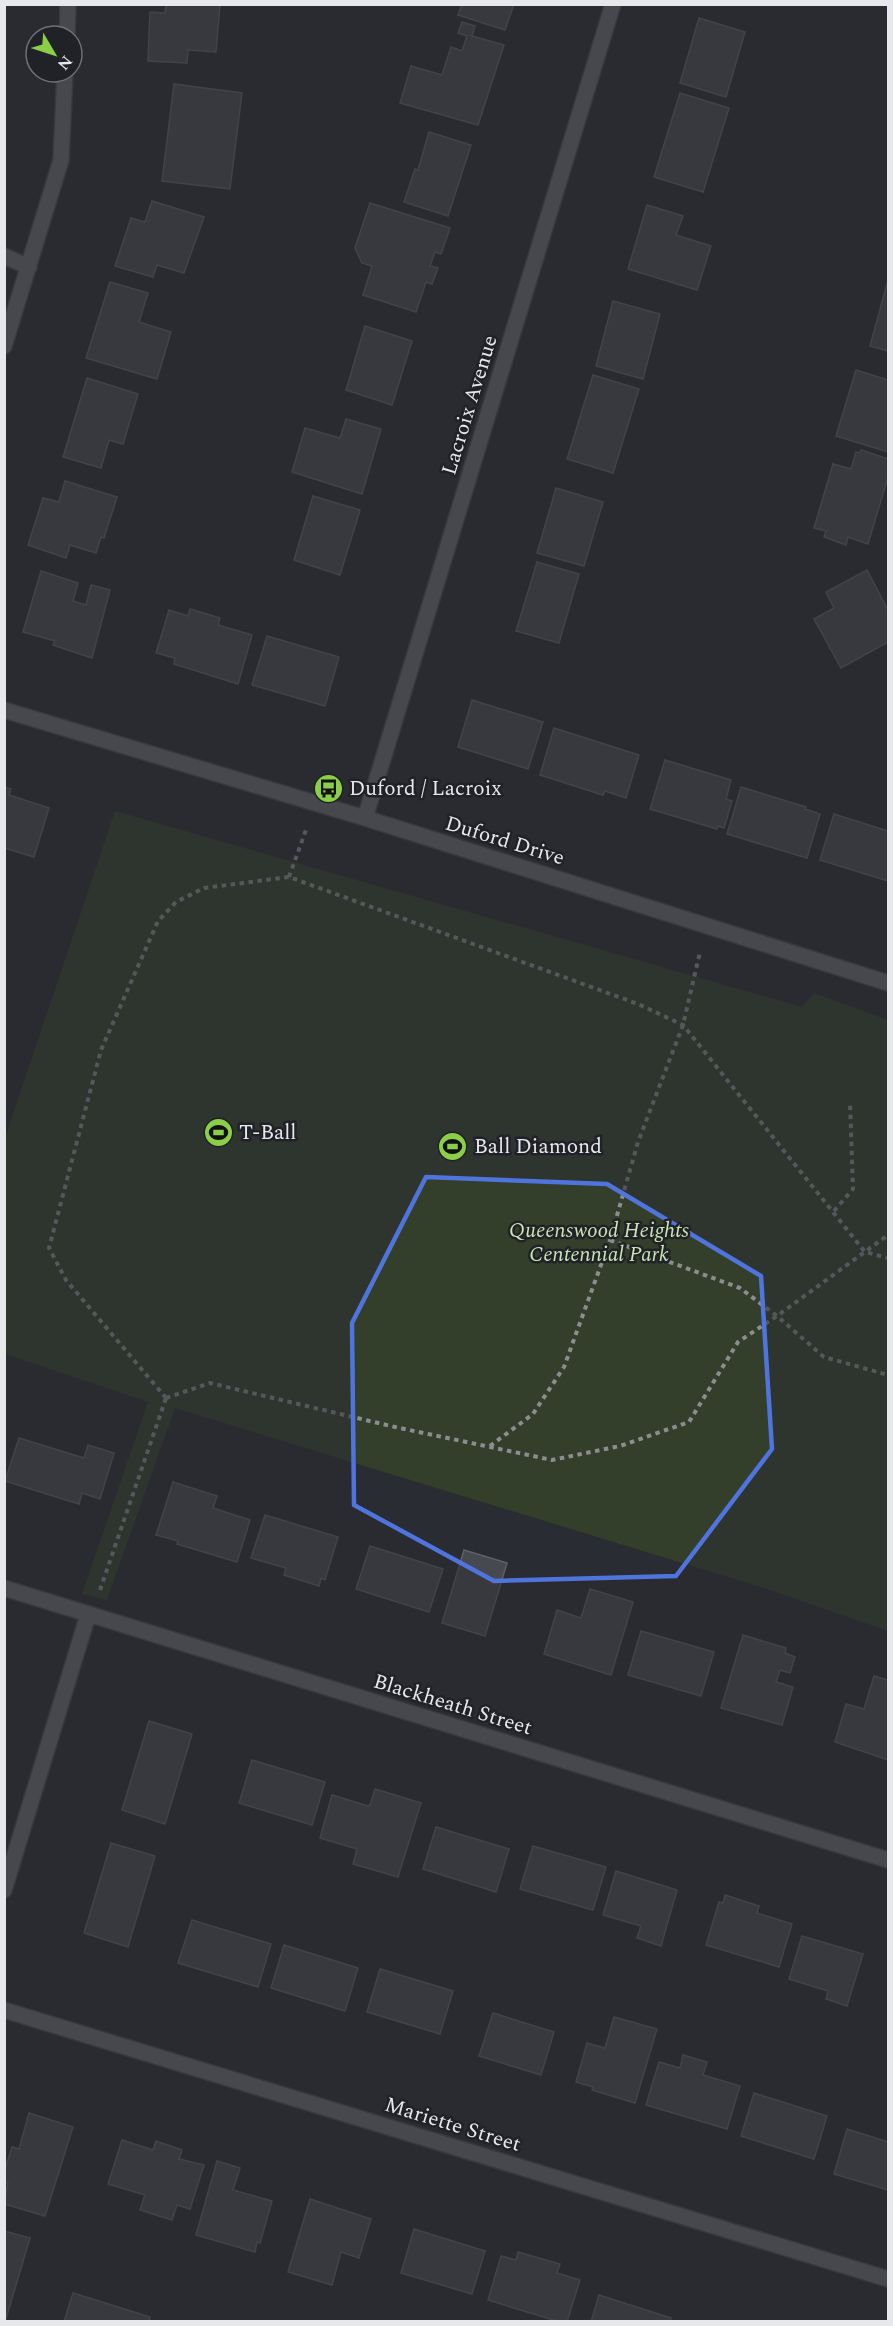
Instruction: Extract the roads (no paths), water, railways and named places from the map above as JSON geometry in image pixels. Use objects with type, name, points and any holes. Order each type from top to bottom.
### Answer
[{"type":"street","points":[[67,24],[68,4]]},
{"type":"street","name":"Lacroix Avenue","points":[[364,818],[612,4]]},
{"type":"street","points":[[4,346],[62,160],[65,84]]},
{"type":"street","points":[[4,256],[29,267]]},
{"type":"street","name":"Duford Drive","points":[[4,710],[364,818],[888,983]]},
{"type":"street","name":"Blackheath Street","points":[[4,1588],[888,1860]]},
{"type":"street","points":[[4,1890],[88,1615]]},
{"type":"street","name":"Mariette Street","points":[[4,2010],[888,2279]]},
{"type":"place","name":"Duford / Lacroix","points":[[328,788]]},
{"type":"place","name":"T-Ball","points":[[218,1132]]},
{"type":"place","name":"Ball Diamond","points":[[453,1146]]},
{"type":"park label","name":"Queenswood Heights Centennial Park","points":[[599,1242]]}]
